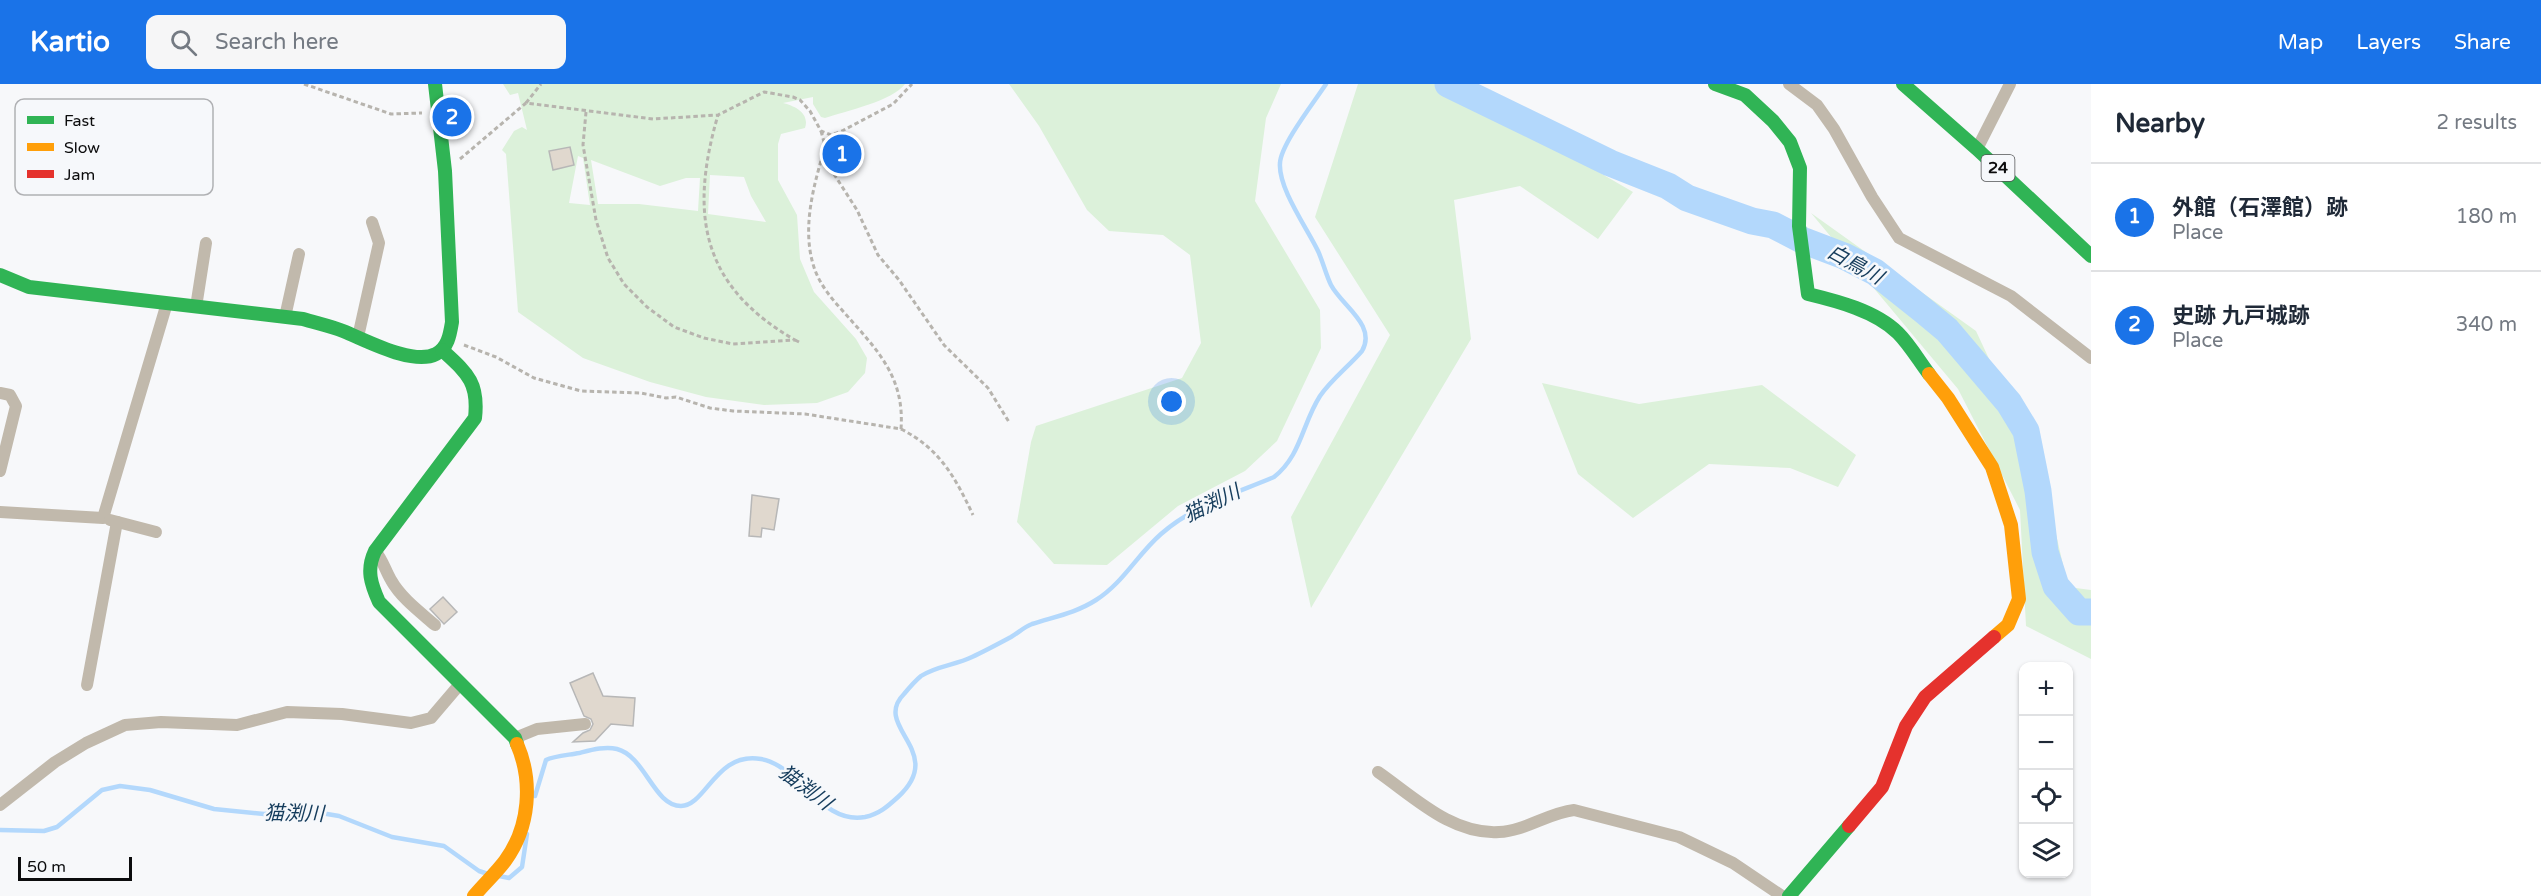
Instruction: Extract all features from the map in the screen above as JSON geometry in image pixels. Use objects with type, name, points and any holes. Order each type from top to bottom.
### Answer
[{"type":"street","points":[[0,275],[29,287],[285,316],[323,325],[398,353],[432,356],[446,344],[452,304],[445,171],[435,84]]},
{"type":"street","points":[[1715,84],[1745,95],[1773,121],[1790,142],[1800,168],[1799,226],[1808,294],[1840,302],[1868,314],[1897,332],[1948,398],[1992,467],[2011,525],[2019,599],[2008,625],[1925,697],[1906,726],[1882,787],[1789,896]]},
{"type":"street","points":[[1789,84],[1817,105],[1834,129],[1872,198],[1899,238],[2011,296],[2091,358]]},
{"type":"street","name":"24","points":[[1903,84],[1977,149],[2091,256]]},
{"type":"street","points":[[1977,149],[2010,84]]},
{"type":"street","points":[[358,337],[379,243],[372,222]]},
{"type":"street","points":[[196,307],[206,243]]},
{"type":"street","points":[[285,316],[299,254]]},
{"type":"street","points":[[103,518],[166,303]]},
{"type":"street","points":[[446,344],[474,381],[478,400],[475,418],[375,551],[369,561],[368,576],[379,602],[515,738],[526,764],[528,802],[517,839],[506,860],[474,896]]},
{"type":"street","points":[[0,393],[10,394],[16,406],[0,471]]},
{"type":"street","points":[[0,512],[103,518],[156,532]]},
{"type":"street","points":[[87,685],[117,522]]},
{"type":"street","points":[[375,551],[382,559],[391,581],[412,605],[435,625]]},
{"type":"street","points":[[0,805],[54,762],[86,743],[125,725],[161,722],[237,725],[287,712],[342,714],[411,723],[430,718],[460,684]]},
{"type":"street","points":[[515,738],[537,729],[585,724]]},
{"type":"street","points":[[1378,772],[1452,823],[1471,829],[1499,832],[1515,829],[1557,812],[1574,810],[1679,837],[1733,863],[1782,896]]},
{"type":"path","points":[[304,84],[391,114],[439,112]]},
{"type":"path","points":[[445,171],[526,103],[541,84]]},
{"type":"path","points":[[821,131],[831,135],[843,131],[893,104],[912,84]]},
{"type":"path","points":[[526,103],[652,119],[718,115],[764,92],[800,100],[810,111],[821,131],[832,171],[857,210],[878,255],[899,280],[944,345],[988,388],[1009,422]]},
{"type":"path","points":[[586,112],[583,145],[596,220],[608,258],[624,284],[647,307],[674,327],[704,339],[732,344],[795,340]]},
{"type":"path","points":[[718,115],[703,194],[707,233],[724,276],[739,294],[773,328],[801,344]]},
{"type":"path","points":[[825,147],[813,187],[809,229],[813,265],[826,291],[889,368],[898,393],[901,429]]},
{"type":"path","points":[[446,344],[496,357],[534,378],[581,391],[676,397],[710,408],[805,414],[901,429],[933,449],[961,487],[973,515]]},
{"type":"green space","points":[[503,84],[905,84],[890,96],[825,118],[821,117],[813,104],[813,97],[783,103],[800,111],[806,123],[805,128],[781,134],[778,144],[778,180],[797,215],[800,259],[814,292],[856,339],[867,358],[865,373],[848,392],[817,403],[764,405],[706,397],[650,382],[583,358],[518,312],[506,154],[502,150],[514,131],[522,127],[527,130],[518,93],[510,95]],"holes":[[[578,156],[583,158],[590,205],[569,203]],[[591,160],[660,186],[686,178],[700,178],[698,211],[639,204],[598,204]],[[710,175],[744,177],[751,196],[766,222],[708,214]]]},
{"type":"green space","points":[[1009,84],[1281,84],[1266,118],[1255,201],[1320,310],[1321,348],[1277,441],[1245,471],[1178,506],[1107,565],[1054,564],[1017,522],[1031,442],[1036,426],[1182,378],[1201,343],[1190,255],[1163,235],[1109,231],[1087,210],[1039,126]]},
{"type":"green space","points":[[1358,84],[1447,84],[1633,192],[1598,239],[1520,186],[1454,200],[1471,339],[1311,608],[1291,517],[1390,335],[1315,217]]},
{"type":"green space","points":[[1811,213],[1976,331],[2042,472],[2068,587],[2091,590],[2091,659],[2026,626],[2020,510],[1958,389]]},
{"type":"green space","points":[[1542,383],[1639,404],[1762,385],[1856,455],[1838,487],[1790,468],[1709,464],[1633,518],[1578,474]]},
{"type":"building","points":[[570,147],[574,165],[553,170],[549,151]]},
{"type":"building","points":[[752,495],[779,499],[774,530],[762,528],[761,537],[749,536]]},
{"type":"building","points":[[443,597],[457,612],[444,624],[430,609]]},
{"type":"building","points":[[593,673],[603,696],[635,698],[633,726],[611,724],[595,741],[573,742],[590,730],[593,724],[591,719],[584,716],[570,683]]},
{"type":"waterway","name":"猫渕川","points":[[535,796],[546,760],[612,748],[627,753],[656,790],[672,804],[681,806],[690,804],[723,770],[733,763],[746,759],[761,759],[788,772],[823,804],[836,812],[849,817],[865,817],[875,814],[898,797],[911,781],[915,766],[913,753],[896,718],[896,706],[921,676],[972,657],[1032,624],[1072,611],[1096,600],[1122,577],[1152,542],[1174,524],[1215,501],[1274,477],[1283,469],[1296,450],[1320,396],[1362,351],[1365,342],[1362,324],[1331,285],[1318,251],[1288,196],[1281,173],[1280,163],[1286,145],[1326,84]]},
{"type":"waterway","name":"白鳥川","points":[[1448,84],[1610,163],[1668,186],[1687,198],[1752,221],[1773,225],[1802,240],[1844,256],[1875,272],[1924,311],[1947,330],[2009,403],[2026,431],[2038,491],[2045,552],[2056,586],[2079,612],[2091,612]]},
{"type":"waterway","name":"猫渕川","points":[[0,830],[44,831],[57,827],[102,790],[120,786],[150,790],[214,809],[264,814],[303,810],[339,816],[392,837],[444,846],[479,871],[488,874]]},
{"type":"waterway","name":"猫渕川","points":[[499,876],[509,878],[522,867],[527,834]]},
{"type":"traffic: fast","points":[[0,275],[29,287],[303,319],[338,329],[403,354],[415,357],[436,354],[446,344],[452,322],[445,171],[435,84]]},
{"type":"traffic: fast","points":[[1715,84],[1745,95],[1773,121],[1790,142],[1800,168],[1799,226],[1808,294],[1856,308],[1889,325],[1898,333],[1929,374]]},
{"type":"traffic: fast","points":[[1903,84],[1977,149],[2091,256]]},
{"type":"traffic: fast","points":[[442,350],[464,372],[473,387],[475,418],[375,551],[371,564],[371,577],[379,602],[515,738],[517,744]]},
{"type":"traffic: fast","points":[[1789,896],[1849,826]]},
{"type":"traffic: slow","points":[[1929,374],[1948,398],[1992,467],[2011,525],[2019,599],[2008,625],[1994,637]]},
{"type":"traffic: slow","points":[[474,896],[505,861],[520,834],[527,788],[517,744]]},
{"type":"traffic: jam","points":[[1849,826],[1882,787],[1906,726],[1925,697],[1994,637]]},
{"type":"place","name":"史跡 九戸城跡","points":[[452,117]]},
{"type":"place","name":"外館（石澤館）跡","points":[[842,154]]}]
